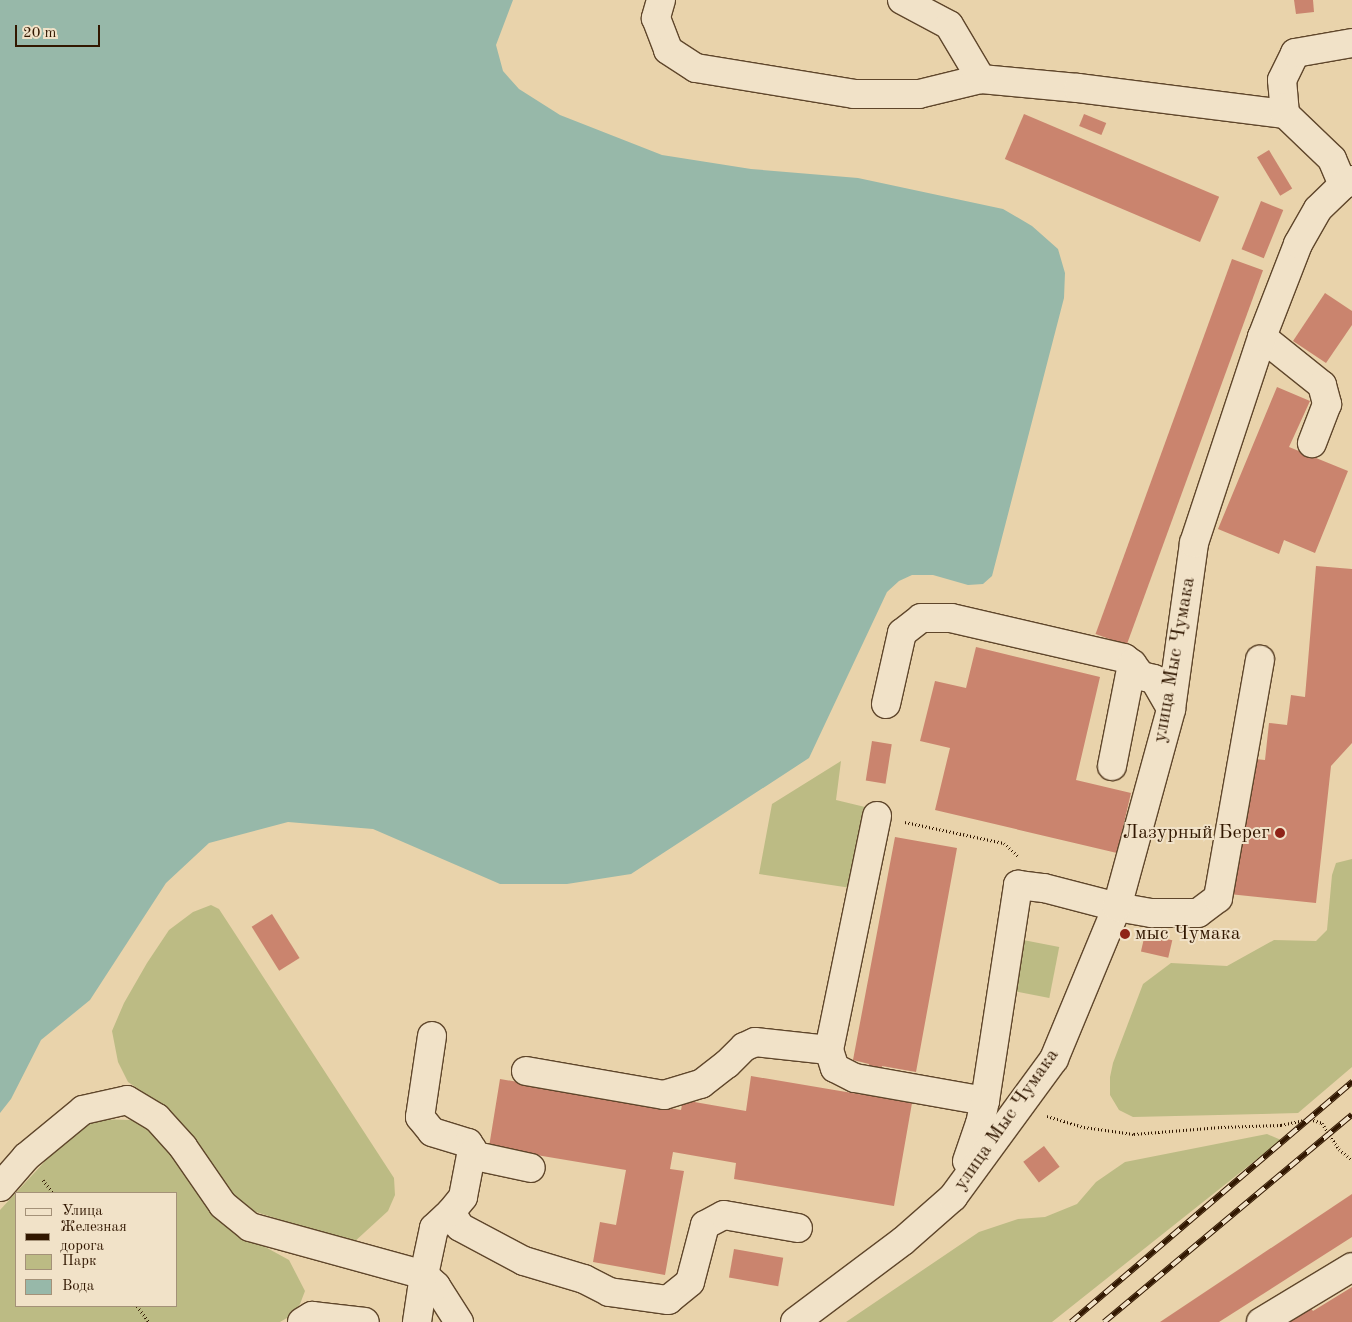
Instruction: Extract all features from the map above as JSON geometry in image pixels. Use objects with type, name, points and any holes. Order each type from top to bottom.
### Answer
[{"type":"street","points":[[661,0],[656,18],[668,50],[696,68],[854,94],[919,94],[981,79],[1078,88],[1286,114],[1332,159],[1347,182]]},
{"type":"street","points":[[902,0],[949,25],[981,79]]},
{"type":"street","points":[[1286,114],[1282,80],[1295,53],[1352,43]]},
{"type":"street","name":"улица Мыс Чумака","points":[[795,1322],[903,1241],[953,1197],[1054,1059],[1117,907],[1171,709],[1194,543],[1262,337],[1298,244],[1318,209],[1347,182]]},
{"type":"street","points":[[1262,337],[1322,385],[1327,404],[1312,443]]},
{"type":"street","points":[[886,704],[902,633],[921,618],[951,618],[1124,658],[1132,664],[1141,676],[1154,679],[1171,709]]},
{"type":"street","points":[[953,1197],[980,1124],[986,1101],[1018,886],[1044,888],[1117,907],[1152,913],[1198,913],[1218,898],[1260,660]]},
{"type":"street","points":[[1112,766],[1132,664]]},
{"type":"street","points":[[877,816],[829,1050],[835,1068],[855,1078],[986,1101]]},
{"type":"street","points":[[417,1322],[434,1228],[463,1197],[472,1149],[468,1143],[432,1132],[420,1117],[432,1036]]},
{"type":"street","points":[[526,1071],[664,1095],[701,1084],[727,1064],[744,1047],[755,1042],[829,1050]]},
{"type":"street","points":[[0,1187],[26,1157],[83,1110],[127,1100],[157,1118],[183,1147],[223,1204],[250,1227],[424,1275],[436,1286],[459,1322]]},
{"type":"street","points":[[471,1155],[531,1168]]},
{"type":"street","points":[[451,1212],[460,1227],[524,1261],[584,1279],[609,1292],[668,1300],[690,1282],[705,1225],[724,1215],[798,1228]]},
{"type":"street","points":[[1261,1322],[1352,1267]]},
{"type":"street","points":[[302,1322],[312,1316],[365,1322]]},
{"type":"path","points":[[877,816],[1004,843],[1018,856],[1018,886]]},
{"type":"path","points":[[1018,1107],[1084,1127],[1134,1134],[1221,1127],[1281,1125],[1310,1119],[1322,1124],[1339,1149],[1352,1160]]},
{"type":"path","points":[[138,1307],[149,1322]]},
{"type":"green space","points":[[841,761],[836,800],[865,807],[851,888],[759,874],[772,804]]},
{"type":"green space","points":[[1352,859],[1352,1067],[1298,1113],[1133,1117],[1119,1110],[1110,1095],[1110,1077],[1113,1063],[1143,984],[1171,963],[1227,966],[1274,940],[1316,941],[1327,930],[1332,875],[1336,863]]},
{"type":"green space","points":[[211,905],[219,909],[394,1178],[395,1195],[388,1211],[353,1243],[256,1212],[233,1195],[194,1139],[168,1109],[128,1082],[118,1062],[112,1031],[124,1003],[147,963],[169,930],[193,912]]},
{"type":"green space","points":[[1018,939],[1059,947],[1049,998],[1008,990]]},
{"type":"green space","points":[[92,1119],[133,1120],[152,1127],[174,1160],[215,1211],[258,1243],[289,1260],[305,1291],[300,1304],[292,1315],[280,1322],[0,1322],[0,1210],[15,1194],[15,1307],[178,1307],[178,1192],[17,1192],[48,1158]]},
{"type":"green space","points":[[1267,1134],[1281,1140],[1052,1322],[846,1322],[979,1232],[1018,1219],[1045,1217],[1077,1204],[1096,1182],[1125,1162]]},
{"type":"water","points":[[0,0],[513,0],[496,45],[503,71],[519,89],[560,115],[662,155],[751,169],[858,178],[1003,209],[1032,226],[1058,249],[1065,273],[1064,298],[992,576],[983,584],[968,585],[933,575],[912,575],[899,581],[887,592],[809,758],[631,874],[567,884],[500,884],[373,829],[288,822],[209,843],[166,883],[90,1000],[41,1040],[11,1099],[0,1113]]},
{"type":"building","points":[[1294,0],[1313,0],[1314,12],[1296,14]]},
{"type":"building","points":[[1024,114],[1219,197],[1200,242],[1005,159]]},
{"type":"building","points":[[1084,114],[1106,123],[1101,135],[1079,126]]},
{"type":"building","points":[[1269,150],[1292,189],[1280,196],[1257,157]]},
{"type":"building","points":[[1261,201],[1283,210],[1264,258],[1242,249]]},
{"type":"building","points":[[1232,259],[1263,270],[1127,645],[1096,634]]},
{"type":"building","points":[[1325,293],[1352,311],[1352,325],[1326,363],[1293,341]]},
{"type":"building","points":[[1277,387],[1310,401],[1289,447],[1348,471],[1315,553],[1284,540],[1279,554],[1218,529]]},
{"type":"building","points":[[1316,566],[1352,569],[1352,743],[1331,766],[1316,903],[1229,894],[1244,758],[1265,760],[1269,723],[1287,725],[1291,695],[1305,697]]},
{"type":"building","points":[[976,647],[1100,677],[1076,780],[1131,793],[1117,853],[935,810],[950,748],[920,741],[935,681],[966,688]]},
{"type":"building","points":[[872,741],[892,744],[885,784],[866,781]]},
{"type":"building","points":[[895,837],[957,848],[916,1072],[882,1066],[877,1097],[912,1103],[894,1206],[734,1179],[736,1163],[673,1152],[670,1169],[684,1171],[665,1275],[593,1262],[600,1222],[616,1225],[626,1170],[489,1147],[500,1079],[681,1110],[683,1100],[746,1111],[751,1076],[864,1095],[869,1064],[853,1060]]},
{"type":"building","points":[[272,914],[300,958],[279,971],[252,927]]},
{"type":"building","points":[[1145,934],[1172,940],[1168,958],[1141,952]]},
{"type":"building","points":[[1044,1146],[1060,1167],[1039,1182],[1023,1162]]},
{"type":"building","points":[[1352,1194],[1352,1237],[1219,1322],[1160,1322]]},
{"type":"building","points":[[734,1249],[783,1258],[778,1286],[729,1278]]},
{"type":"building","points":[[1352,1287],[1352,1322],[1280,1322],[1308,1305],[1313,1311]]},
{"type":"railway","points":[[1071,1322],[1352,1082]]},
{"type":"railway","points":[[1104,1322],[1352,1115]]},
{"type":"place","name":"Лазурный Берег","points":[[1280,833]]},
{"type":"place","name":"мыс Чумака","points":[[1125,934]]}]
